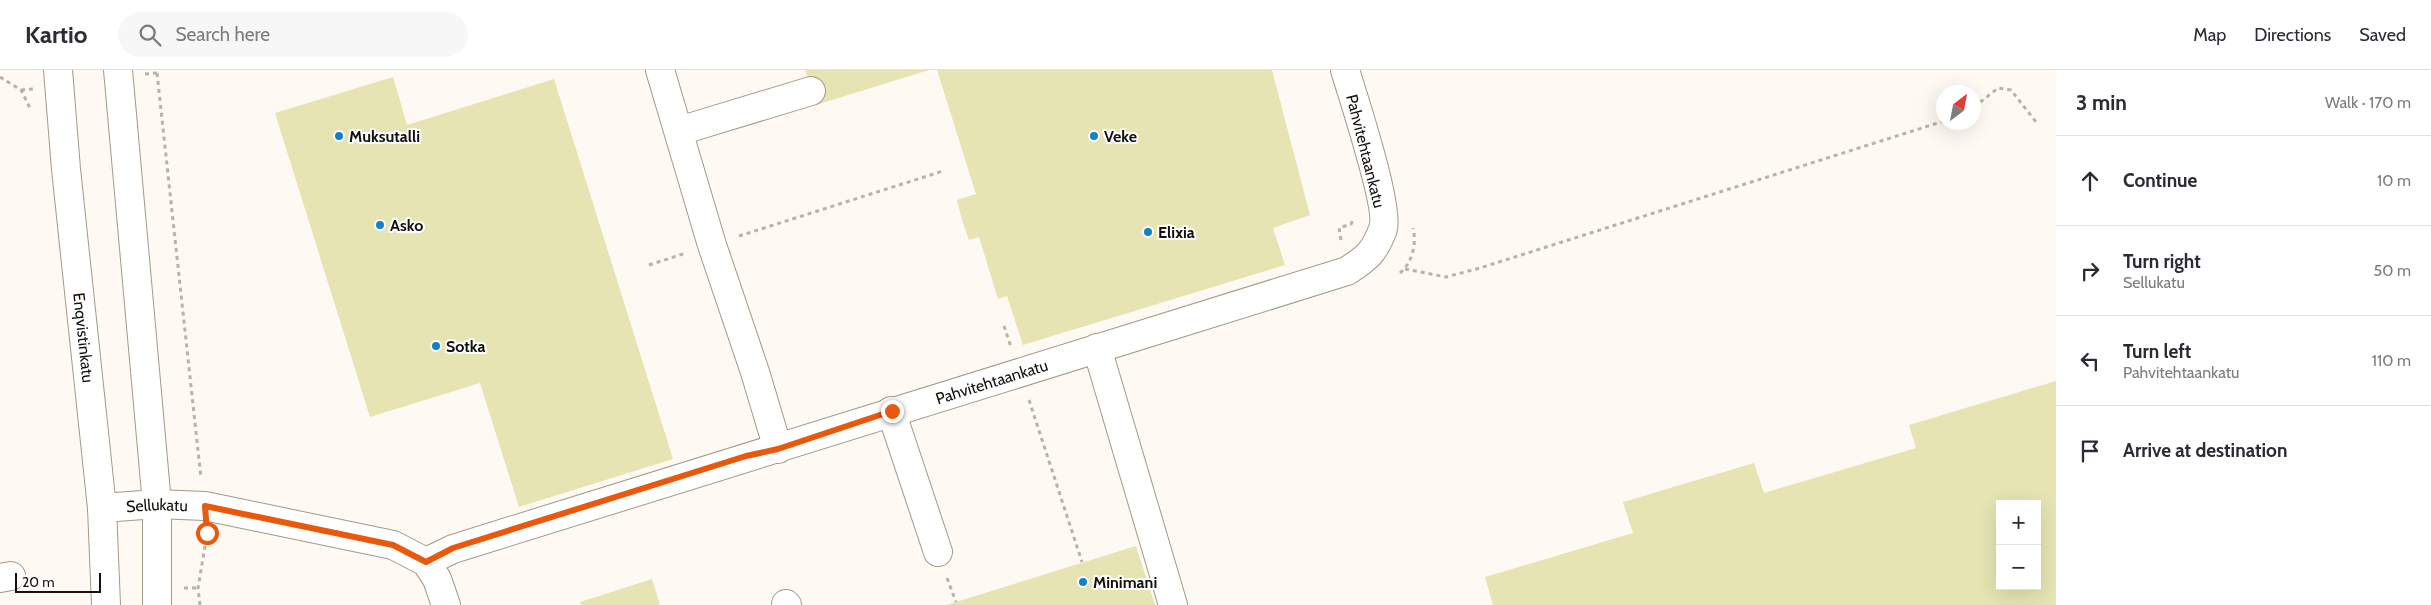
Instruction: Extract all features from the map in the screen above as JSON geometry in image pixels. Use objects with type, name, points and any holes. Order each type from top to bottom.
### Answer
[{"type":"street","name":"Enqvistinkatu","points":[[58,70],[66,169],[102,508],[106,605]]},
{"type":"street","points":[[118,70],[157,504],[157,605]]},
{"type":"street","points":[[660,70],[712,245],[756,372],[778,449]]},
{"type":"street","name":"Pahvitehtaankatu","points":[[426,562],[453,548],[746,456],[778,449],[892,411],[1347,271],[1369,257],[1384,227],[1379,191],[1345,70]]},
{"type":"street","points":[[679,130],[811,91]]},
{"type":"street","points":[[1097,348],[1173,605]]},
{"type":"street","points":[[892,411],[938,552]]},
{"type":"street","name":"Sellukatu","points":[[102,508],[157,504],[205,506],[393,545],[426,562]]},
{"type":"street","points":[[426,562],[437,579],[446,605]]},
{"type":"path","points":[[157,73],[205,506],[207,533],[198,588],[200,605]]},
{"type":"path","points":[[0,78],[21,90]]},
{"type":"path","points":[[1981,101],[1998,88],[2011,90],[2036,122]]},
{"type":"path","points":[[1405,268],[1446,277],[1480,268],[1936,124]]},
{"type":"path","points":[[738,237],[944,171]]},
{"type":"path","points":[[1347,271],[1339,228],[1351,224],[1357,213]]},
{"type":"path","points":[[735,229],[741,246]]},
{"type":"path","points":[[649,265],[712,245]]},
{"type":"path","points":[[1004,326],[1082,562]]},
{"type":"building","points":[[805,70],[929,70],[816,105]]},
{"type":"building","points":[[937,70],[1272,70],[1310,215],[1273,228],[1285,265],[1023,345],[1007,296],[998,299],[979,237],[969,240],[962,220],[957,200],[976,194]]},
{"type":"building","points":[[393,77],[407,125],[554,79],[673,459],[519,507],[480,383],[370,417],[275,113]]},
{"type":"building","points":[[2056,381],[2056,605],[1493,605],[1485,577],[1633,533],[1623,502],[1754,463],[1764,493],[1916,448],[1909,425]]},
{"type":"building","name":"Minimani","points":[[1136,546],[1155,605],[946,605],[956,602]]},
{"type":"building","points":[[652,579],[660,605],[581,605],[580,602]]},
{"type":"place","name":"Muksutalli","points":[[339,136]]},
{"type":"place","name":"Veke","points":[[1094,136]]},
{"type":"place","name":"Asko","points":[[380,225]]},
{"type":"place","name":"Elixia","points":[[1148,232]]},
{"type":"place","name":"Sotka","points":[[436,346]]},
{"type":"place","name":"Minimani","points":[[1083,582]]},
{"type":"route","points":[[207,533],[205,506],[393,545],[426,562],[453,548],[746,456],[778,449],[892,411]]}]
